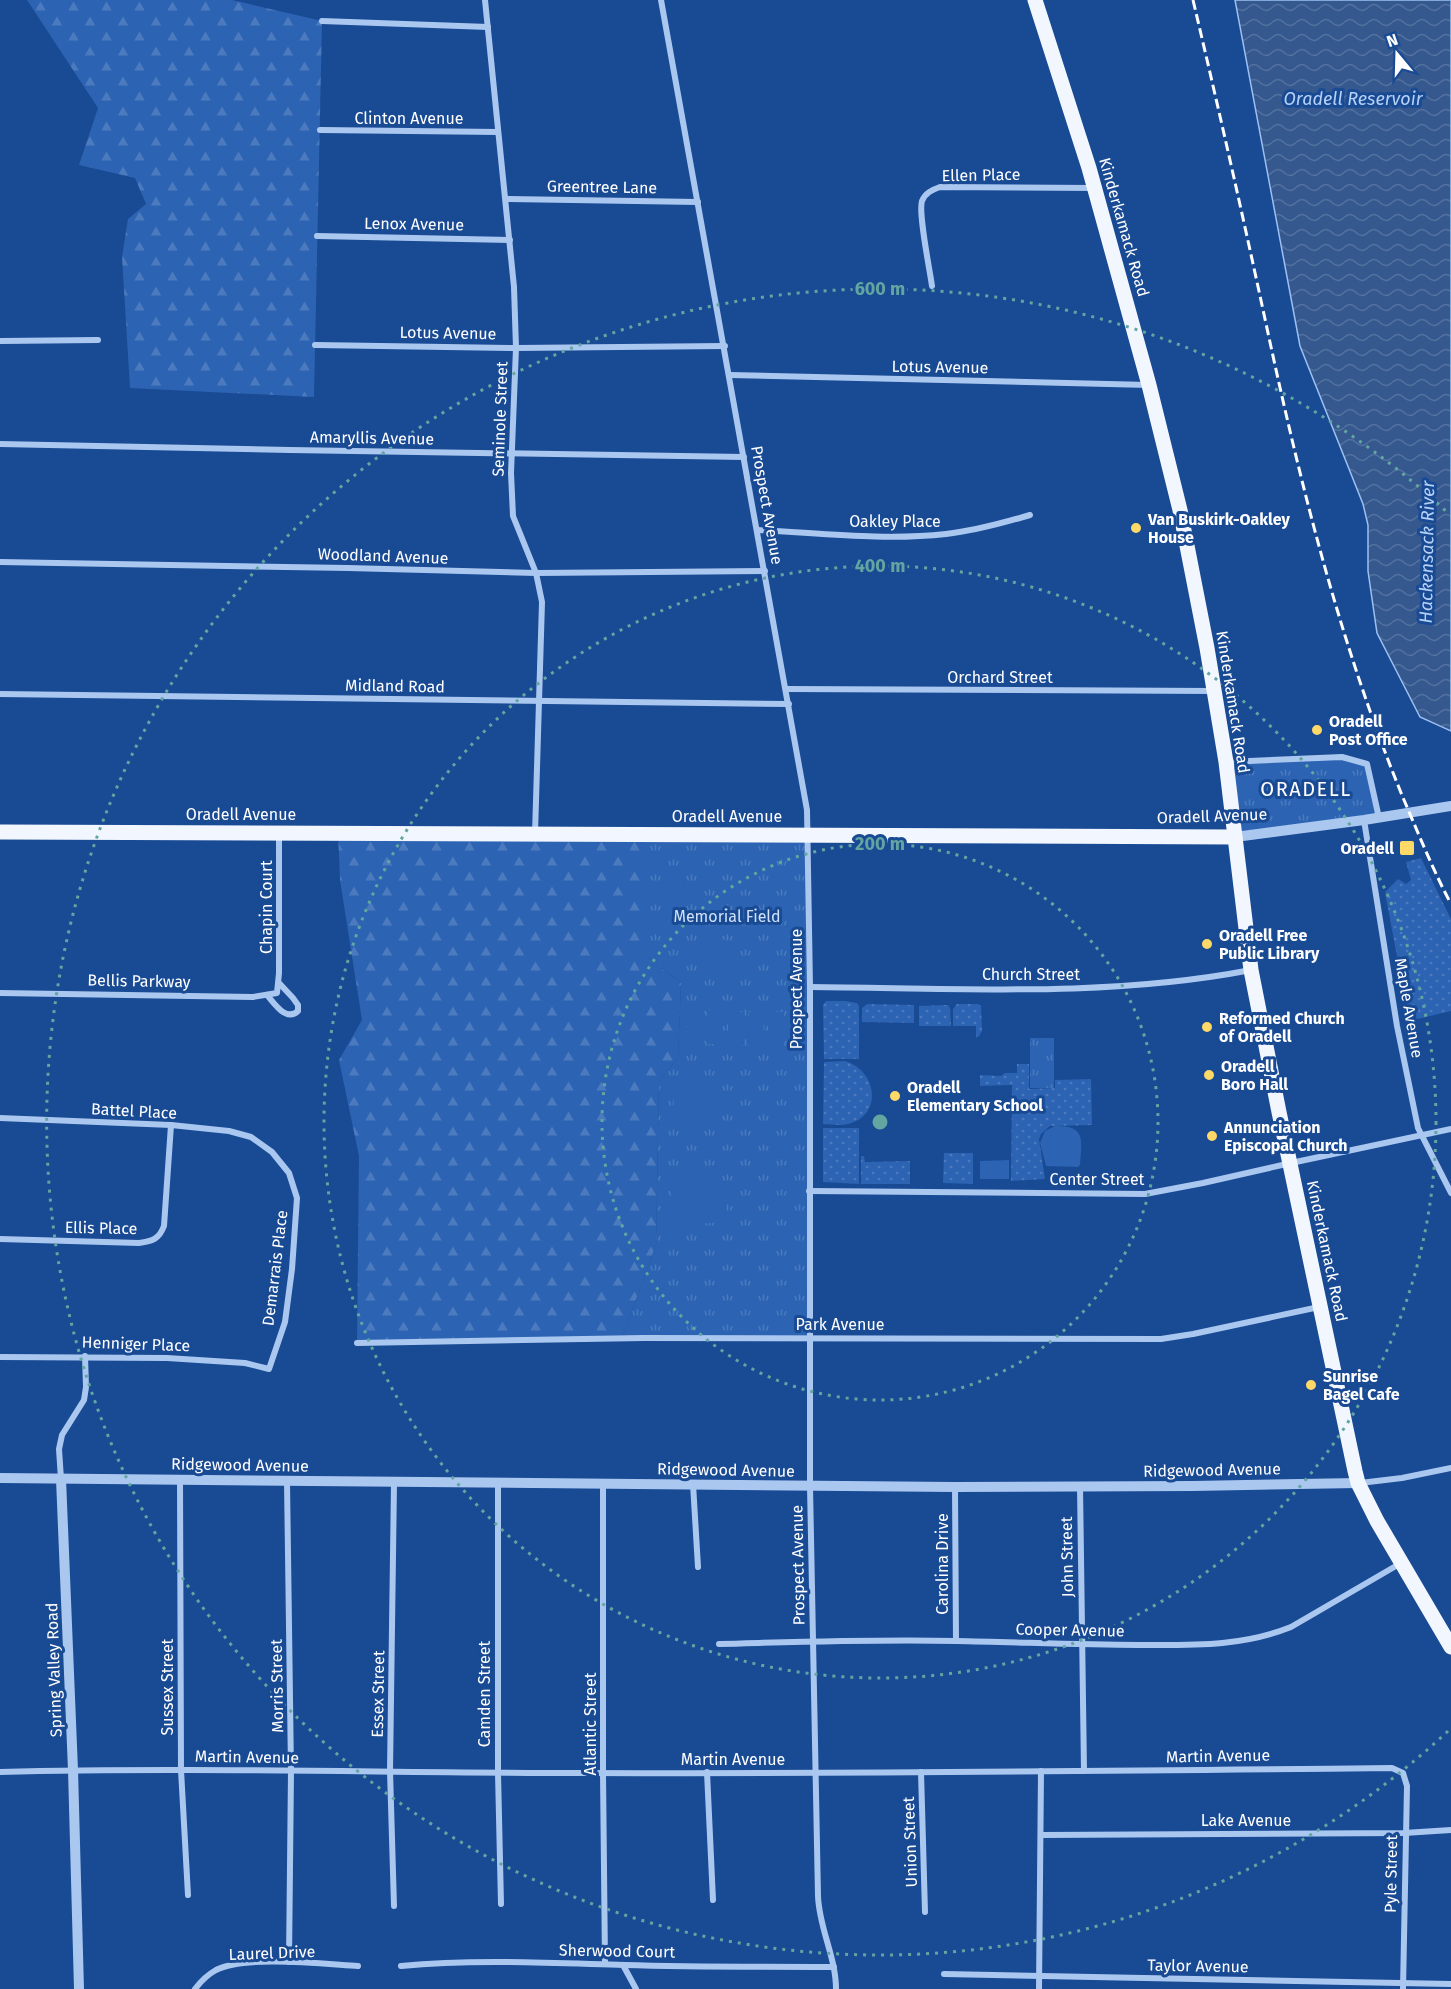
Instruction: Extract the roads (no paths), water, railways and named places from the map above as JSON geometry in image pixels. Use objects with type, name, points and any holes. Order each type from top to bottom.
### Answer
[{"type":"main road","name":"Kinderkamack Road","points":[[1035,0],[1095,188],[1149,385],[1180,510],[1215,691],[1226,762],[1251,969],[1358,1483],[1377,1521],[1451,1647]]},
{"type":"main road","name":"Oradell Avenue","points":[[0,832],[1235,837]]},
{"type":"street","name":"Seminole Street","points":[[485,0],[510,240],[516,348],[512,453],[513,516],[536,573],[542,602],[535,834]]},
{"type":"street","name":"Prospect Avenue","points":[[661,0],[807,810],[810,987],[808,1191],[810,1486],[819,1913],[834,1967],[836,1989]]},
{"type":"street","points":[[322,21],[488,27]]},
{"type":"street","name":"Clinton Avenue","points":[[320,130],[498,132]]},
{"type":"street","name":"Ellen Place","points":[[932,286],[921,208],[926,195],[932,190],[940,187],[1095,188]]},
{"type":"street","name":"Greentree Lane","points":[[506,199],[698,202]]},
{"type":"street","name":"Lenox Avenue","points":[[317,236],[510,240]]},
{"type":"street","points":[[0,341],[98,340]]},
{"type":"street","name":"Lotus Avenue","points":[[315,345],[516,348],[725,346]]},
{"type":"street","name":"Lotus Avenue","points":[[730,375],[1149,385]]},
{"type":"street","name":"Amaryllis Avenue","points":[[0,444],[744,457]]},
{"type":"street","name":"Oakley Place","points":[[758,530],[916,536],[963,532],[1030,515]]},
{"type":"street","name":"Woodland Avenue","points":[[0,562],[536,573],[765,571]]},
{"type":"street","name":"Orchard Street","points":[[786,689],[1215,691]]},
{"type":"street","name":"Midland Road","points":[[0,694],[789,704]]},
{"type":"street","points":[[1226,762],[1342,757],[1367,764],[1379,818]]},
{"type":"street","name":"Oradell Avenue","points":[[1235,837],[1451,806]]},
{"type":"street","name":"Maple Avenue","points":[[1364,820],[1397,1026],[1418,1128],[1451,1192]]},
{"type":"street","name":"Chapin Court","points":[[277,993],[279,983],[279,832]]},
{"type":"street","name":"Church Street","points":[[810,987],[1118,987],[1201,979],[1251,969]]},
{"type":"street","points":[[267,995],[283,1012],[296,1013],[298,1005],[279,983]]},
{"type":"street","name":"Bellis Parkway","points":[[0,993],[267,995],[277,993]]},
{"type":"street","name":"Battel Place","points":[[0,1118],[171,1125],[237,1132],[263,1144]]},
{"type":"street","name":"Ellis Place","points":[[0,1239],[139,1243],[151,1241],[160,1236],[164,1226],[171,1125]]},
{"type":"street","name":"Center Street","points":[[808,1191],[1145,1194],[1203,1184],[1451,1130]]},
{"type":"street","name":"Demarrais Place","points":[[263,1144],[281,1161],[289,1173],[297,1198],[292,1269],[285,1322],[269,1369]]},
{"type":"street","name":"Park Avenue","points":[[357,1343],[809,1337],[1161,1339],[1320,1307]]},
{"type":"street","name":"Spring Valley Road","points":[[80,1989],[59,1449],[68,1423],[84,1400],[85,1356]]},
{"type":"street","name":"Henniger Place","points":[[0,1357],[167,1358],[245,1363],[269,1369]]},
{"type":"street","name":"Ridgewood Avenue","points":[[0,1478],[394,1483],[1080,1486],[1358,1483],[1402,1478],[1451,1468]]},
{"type":"street","name":"Sussex Street","points":[[180,1480],[181,1770],[188,1895]]},
{"type":"street","name":"Morris Street","points":[[287,1481],[291,1771],[289,1962]]},
{"type":"street","name":"Essex Street","points":[[394,1483],[390,1771],[394,1906]]},
{"type":"street","name":"Camden Street","points":[[498,1483],[498,1773],[501,1904]]},
{"type":"street","name":"Atlantic Street","points":[[603,1484],[605,1964]]},
{"type":"street","points":[[693,1484],[698,1567]]},
{"type":"street","name":"Carolina Drive","points":[[955,1486],[956,1641]]},
{"type":"street","name":"John Street","points":[[1080,1486],[1084,1771]]},
{"type":"street","name":"Cooper Avenue","points":[[718,1644],[813,1641],[956,1641],[1210,1646],[1272,1634],[1291,1627],[1402,1563]]},
{"type":"street","name":"Martin Avenue","points":[[0,1772],[181,1770],[816,1773],[1392,1768]]},
{"type":"street","name":"Pyle Street","points":[[1392,1768],[1403,1773],[1406,1778],[1403,1986]]},
{"type":"street","points":[[1039,1989],[1041,1771]]},
{"type":"street","points":[[707,1772],[712,1900]]},
{"type":"street","name":"Union Street","points":[[921,1772],[925,1912]]},
{"type":"street","name":"Lake Avenue","points":[[1042,1835],[1404,1833],[1451,1830]]},
{"type":"street","name":"Laurel Drive","points":[[195,1989],[205,1977],[227,1966],[289,1962],[358,1966]]},
{"type":"street","name":"Sherwood Court","points":[[400,1966],[444,1963],[834,1967]]},
{"type":"street","points":[[623,1965],[636,1989]]},
{"type":"street","name":"Taylor Avenue","points":[[944,1974],[1403,1986],[1451,1984]]},
{"type":"water","name":"Oradell Reservoir","points":[[1235,0],[1451,0],[1451,731],[1420,717],[1377,633],[1368,571],[1368,525],[1363,504],[1300,346]]},
{"type":"railway","points":[[1193,0],[1292,442],[1341,623],[1381,742],[1404,800],[1451,904]]},
{"type":"place","name":"Van Buskirk-Oakley House","points":[[1136,528]]},
{"type":"place","name":"Oradell Post Office","points":[[1317,730]]},
{"type":"place","name":"Oradell","points":[[1407,848]]},
{"type":"place","name":"Oradell Free Public Library","points":[[1207,944]]},
{"type":"place","name":"Reformed Church of Oradell","points":[[1207,1027]]},
{"type":"place","name":"Oradell Boro Hall","points":[[1209,1075]]},
{"type":"place","name":"Oradell Elementary School","points":[[895,1096]]},
{"type":"place","name":"Annunciation Episcopal Church","points":[[1212,1136]]},
{"type":"place","name":"Sunrise Bagel Cafe","points":[[1311,1385]]},
{"type":"district","name":"ORADELL","points":[[1306,789]]},
{"type":"water label","name":"Hackensack River","points":[[1427,552]]},
{"type":"park label","name":"Memorial Field","points":[[727,916]]}]
